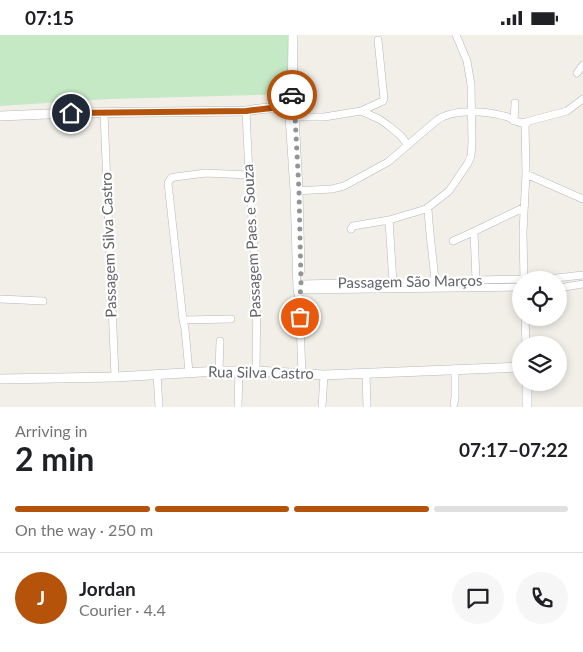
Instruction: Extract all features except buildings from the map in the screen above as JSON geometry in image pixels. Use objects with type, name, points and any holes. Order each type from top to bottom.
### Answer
[{"type":"street","points":[[293,35],[292,115],[297,191],[302,374]]},
{"type":"street","points":[[351,229],[353,226],[389,220],[428,207],[449,191],[468,163],[472,149],[470,74],[466,56],[457,35]]},
{"type":"street","points":[[0,116],[246,111],[280,108],[292,115],[324,117],[361,111],[384,99],[378,40]]},
{"type":"street","points":[[577,73],[583,65]]},
{"type":"street","points":[[272,108],[284,104],[292,95]]},
{"type":"street","points":[[297,191],[332,189],[344,186],[388,162],[440,118],[449,114],[471,112],[504,115],[518,123],[567,111],[583,99]]},
{"type":"street","points":[[514,121],[515,103]]},
{"type":"street","name":"Passagem Paes e Souza","points":[[246,111],[257,295],[256,371]]},
{"type":"street","points":[[361,111],[389,126],[408,145]]},
{"type":"street","name":"Passagem Silva Castro","points":[[104,113],[115,377]]},
{"type":"street","points":[[524,271],[525,122]]},
{"type":"street","points":[[189,372],[168,183],[171,178],[206,173],[249,175]]},
{"type":"street","points":[[526,174],[583,199]]},
{"type":"street","points":[[428,207],[435,281]]},
{"type":"street","points":[[453,241],[523,208]]},
{"type":"street","points":[[389,220],[393,283]]},
{"type":"street","points":[[474,232],[476,280]]},
{"type":"street","name":"Passagem São Marços","points":[[567,277],[583,275]]},
{"type":"street","name":"Passagem São Marços","points":[[299,287],[512,279]]},
{"type":"street","points":[[567,287],[583,284]]},
{"type":"street","name":"Passagem São Marços","points":[[299,287],[355,289],[512,287]]},
{"type":"street","points":[[0,299],[43,301]]},
{"type":"street","points":[[182,320],[231,319]]},
{"type":"street","points":[[219,371],[220,341]]},
{"type":"street","name":"Rua Silva Castro","points":[[0,379],[115,377],[239,370],[324,375],[512,367]]},
{"type":"street","points":[[454,404],[455,369]]},
{"type":"street","points":[[238,407],[239,370]]},
{"type":"street","points":[[366,373],[366,407]]},
{"type":"street","points":[[157,375],[159,407]]},
{"type":"street","points":[[322,407],[324,375]]},
{"type":"street","points":[[527,391],[527,407]]},
{"type":"green space","points":[[0,35],[289,35],[289,94],[109,99],[0,106]]},
{"type":"way so far","points":[[292,95],[299,191],[300,317]]},
{"type":"route","points":[[71,113],[246,111],[272,108],[284,104],[292,95]]}]
